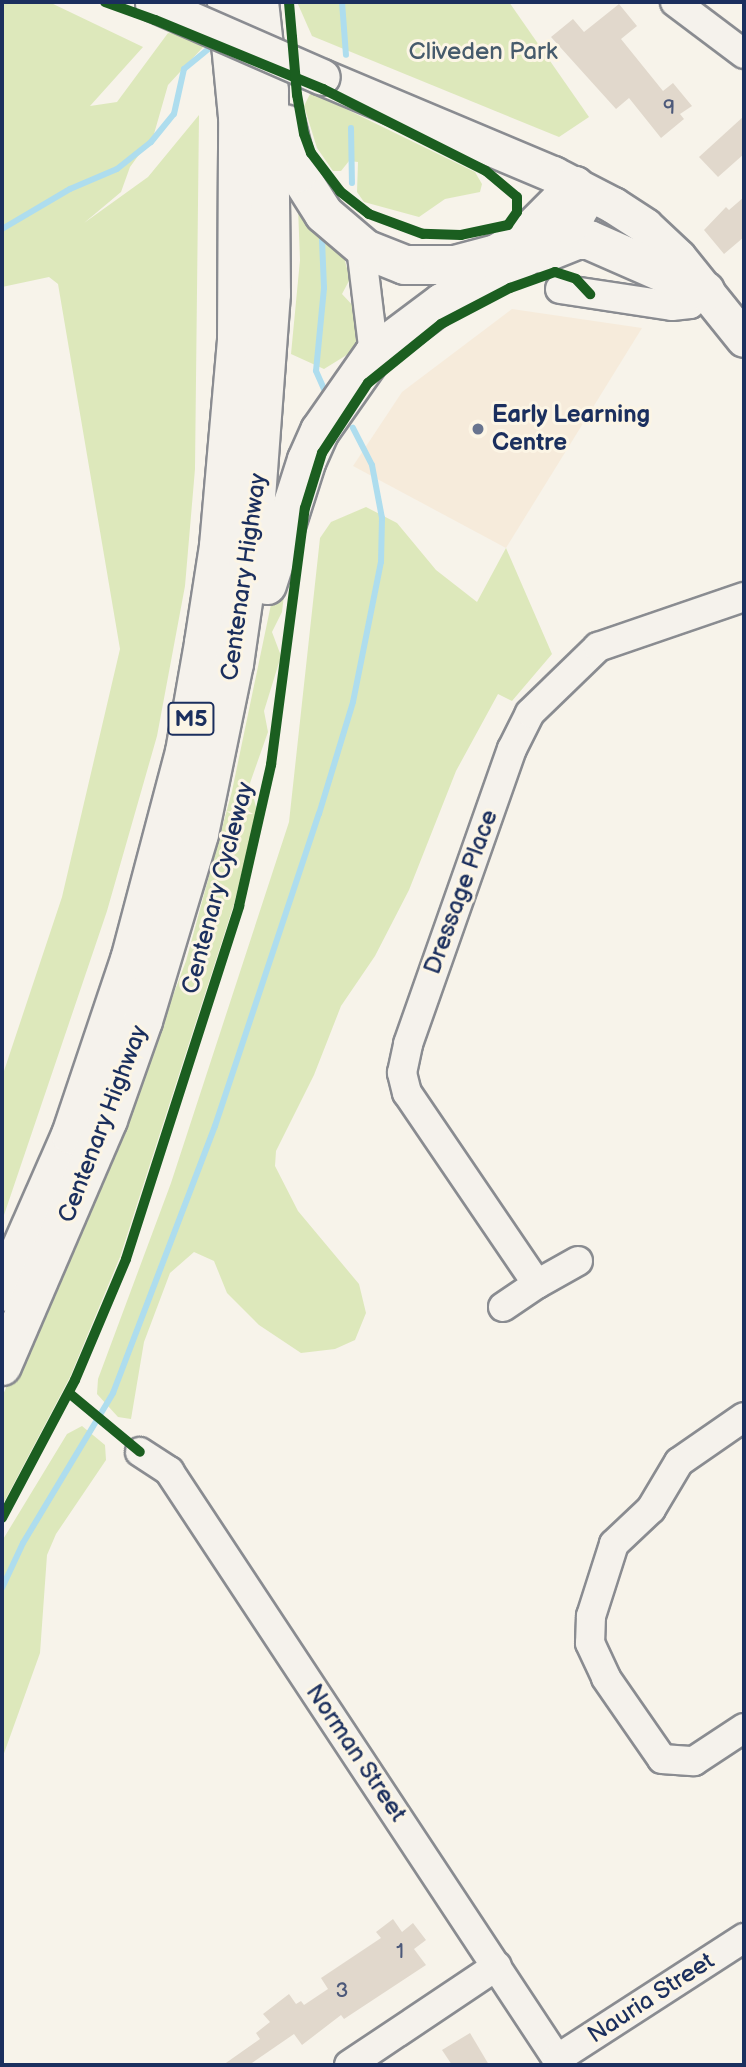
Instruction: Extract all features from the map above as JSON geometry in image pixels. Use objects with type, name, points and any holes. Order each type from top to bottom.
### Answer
[{"type":"highway","name":"Centenary Highway","points":[[2,1366],[108,1120],[143,1021],[199,834],[234,664],[266,397],[273,210],[269,91],[250,24],[227,2]]},
{"type":"highway","name":"Centenary Highway","points":[[2,1292],[99,1060],[157,869],[185,752],[219,546],[237,340],[239,164],[250,24]]},
{"type":"highway","points":[[269,91],[286,123],[304,187],[324,214],[361,247],[405,265],[444,266],[484,258],[523,237],[575,186],[581,205],[575,219],[518,264]]},
{"type":"highway","points":[[234,664],[259,623],[281,532],[320,431],[374,354],[442,303],[518,264],[568,243],[589,240],[705,291]]},
{"type":"main road","points":[[151,2],[575,186],[645,226],[705,291],[740,323]]},
{"type":"street","points":[[675,2],[744,54]]},
{"type":"street","points":[[361,247],[374,354]]},
{"type":"street","points":[[560,289],[672,306],[691,304],[705,291]]},
{"type":"street","name":"Dressage Place","points":[[537,1284],[407,1093],[402,1073],[408,1044],[512,749],[530,713],[598,647],[744,597]]},
{"type":"street","points":[[503,1307],[578,1261]]},
{"type":"street","points":[[744,1417],[679,1462],[651,1509],[614,1544],[591,1616],[590,1643],[606,1678],[662,1759],[694,1761],[744,1728]]},
{"type":"street","name":"Norman Street","points":[[140,1452],[169,1471],[559,2062]]},
{"type":"street","name":"Nauria Street","points":[[559,2062],[744,1938]]},
{"type":"street","points":[[349,2065],[497,1966]]},
{"type":"shaded area","name":"Early Learning Centre","points":[[512,309],[642,328],[506,548],[353,466],[402,392]]},
{"type":"green space","points":[[2,2],[49,2],[143,47],[90,106],[117,102],[168,33],[187,35],[204,46],[168,85],[154,134],[130,167],[121,192],[84,223],[148,177],[199,115],[195,469],[185,586],[157,736],[107,911],[2,1221],[2,1077],[62,897],[120,649],[58,284],[49,277],[2,287]]},
{"type":"green space","name":"Cliveden Park","points":[[297,2],[509,2],[589,117],[559,137],[312,36]]},
{"type":"green space","points":[[311,92],[475,172],[482,184],[480,192],[445,199],[419,217],[364,202],[357,192],[358,162],[349,161],[341,171],[333,171],[317,148],[304,106]]},
{"type":"green space","points":[[298,207],[343,254],[350,279],[342,294],[356,309],[362,330],[358,348],[324,369],[291,354],[300,260]]},
{"type":"green space","points":[[366,507],[397,523],[436,570],[477,602],[506,548],[552,654],[512,701],[498,694],[456,771],[409,890],[375,956],[341,1006],[314,1075],[276,1151],[275,1166],[298,1211],[359,1284],[366,1313],[355,1340],[335,1349],[301,1353],[259,1325],[227,1293],[214,1261],[194,1252],[170,1273],[144,1342],[131,1419],[118,1417],[97,1394],[98,1379],[171,1183],[289,822],[320,538],[331,522]]},
{"type":"green space","points":[[279,566],[285,586],[282,612],[272,632],[281,656],[264,711],[268,732],[250,783],[257,811],[234,904],[120,1257],[70,1377],[2,1506],[2,1397],[140,1083],[186,961],[232,791]]},
{"type":"green space","points":[[82,1426],[105,1445],[106,1460],[56,1534],[47,1555],[40,1653],[2,1759],[2,1541],[67,1434]]},
{"type":"building","points":[[619,4],[637,26],[621,39],[663,91],[673,83],[692,106],[680,114],[684,119],[661,138],[629,98],[616,109],[551,37],[573,19],[584,32]]},
{"type":"building","points":[[744,116],[744,154],[718,177],[699,157]]},
{"type":"building","points":[[744,197],[744,237],[724,254],[704,230],[726,207],[729,210]]},
{"type":"building","points":[[393,1919],[402,1932],[413,1923],[426,1940],[414,1949],[426,1965],[344,2019],[341,2015],[302,2045],[294,2034],[249,2065],[223,2065],[260,2039],[256,2033],[270,2022],[263,2014],[289,1994],[296,2004],[301,2001],[304,2005],[328,1989],[321,1978],[381,1938],[376,1932]]},
{"type":"building","points":[[470,2033],[489,2065],[452,2065],[442,2050]]},
{"type":"waterway","points":[[342,2],[346,55]]},
{"type":"waterway","points":[[2,229],[70,189],[117,169],[151,142],[174,114],[184,69],[217,42]]},
{"type":"waterway","points":[[351,128],[352,183]]},
{"type":"waterway","points":[[322,240],[324,288],[316,371],[327,396]]},
{"type":"waterway","points":[[2,1588],[23,1543],[113,1393],[215,1126],[319,814],[353,702],[381,562],[382,518],[372,465],[353,428]]},
{"type":"cycle path","points":[[105,2],[155,20],[323,89],[486,171],[517,197],[517,212],[508,225],[461,235],[423,234],[369,214],[340,191],[311,153],[304,134],[297,95],[292,37],[289,2]]},
{"type":"cycle path","name":"Centenary Cycleway","points":[[2,1518],[75,1380],[126,1259],[239,906],[271,765],[305,508],[322,453],[368,383],[441,324],[510,288],[555,272],[576,279],[590,294]]},
{"type":"cycle path","points":[[69,1393],[140,1452]]},
{"type":"place","name":"Early Learning Centre","points":[[478,429]]}]
